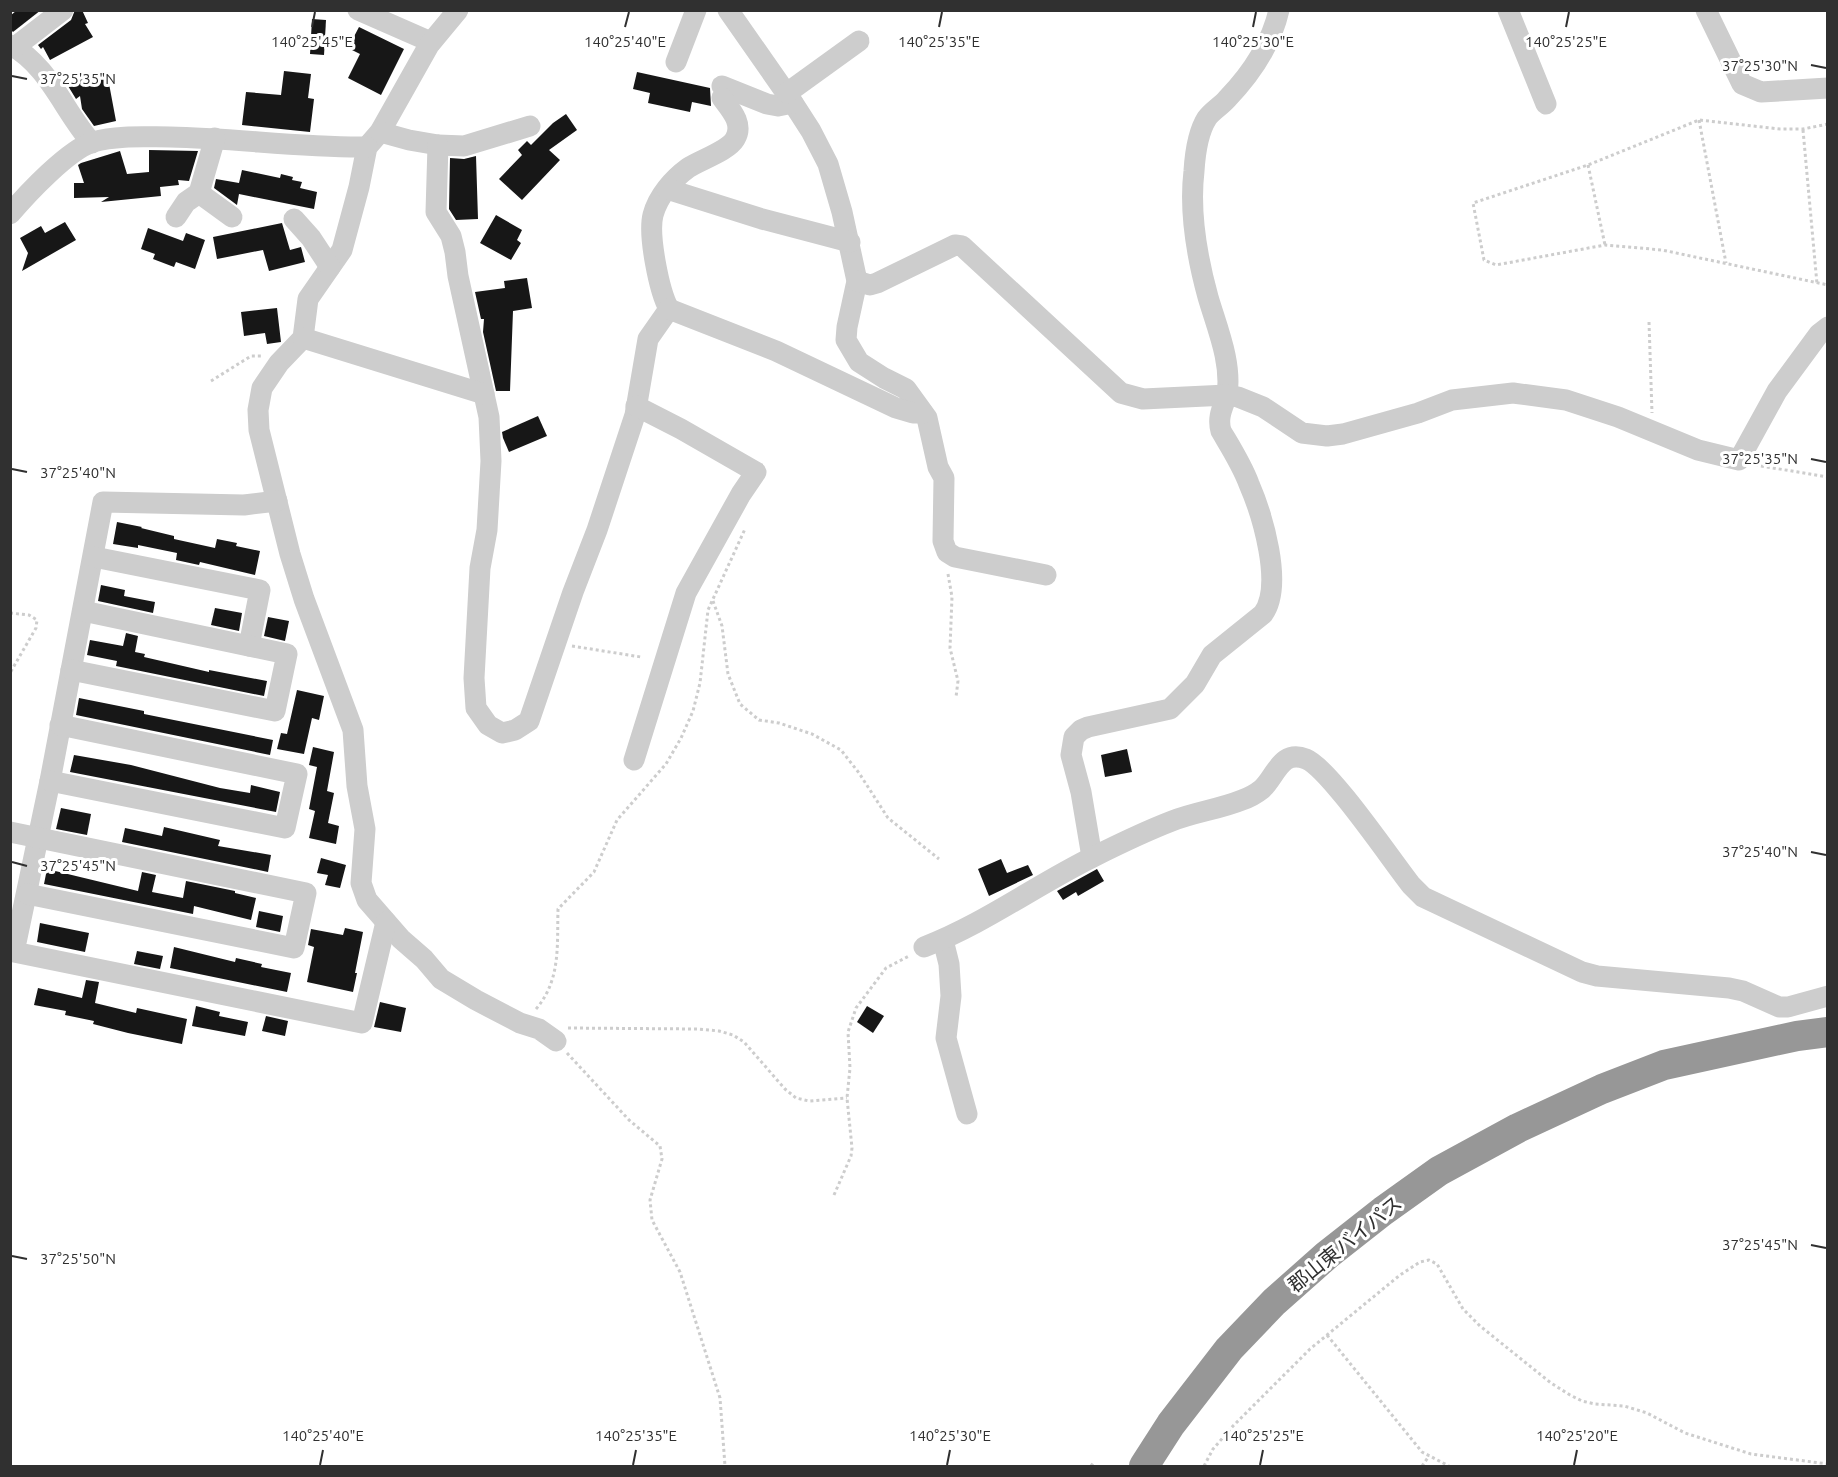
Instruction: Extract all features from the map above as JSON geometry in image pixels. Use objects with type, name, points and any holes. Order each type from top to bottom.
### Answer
[{"type":"highway","name":"郡山東バイパス","points":[[1144,1467],[1171,1425],[1229,1349],[1274,1302],[1327,1255],[1439,1171],[1477,1149],[1602,1089],[1664,1065],[1786,1038],[1827,1032]]},
{"type":"highway","name":"郡山東バイパス","points":[[1602,1089],[1827,1046]]},
{"type":"highway","points":[[1165,1467],[1205,1380]]},
{"type":"highway","points":[[1134,1467],[1171,1425]]},
{"type":"street","points":[[63,10],[13,46],[21,50],[51,82],[80,130],[92,142]]},
{"type":"street","points":[[358,10],[431,42]]},
{"type":"street","points":[[458,10],[431,42],[374,140],[342,250],[308,299],[303,338],[262,388],[258,410],[262,441],[290,554],[304,599],[353,730],[357,786],[365,829],[362,889],[367,900],[441,979],[520,1023],[547,1035]]},
{"type":"street","points":[[676,62],[696,10]]},
{"type":"street","points":[[728,10],[790,98],[828,164],[850,242],[857,282],[846,340],[859,362],[906,389],[927,418],[938,467],[944,478],[943,541],[947,552],[955,557],[1046,575]]},
{"type":"street","points":[[1092,857],[1081,792],[1071,755],[1074,737],[1088,727],[1170,709],[1195,684],[1212,655],[1263,614],[1268,607],[1271,575],[1269,551],[1259,512],[1250,484],[1221,431],[1219,423],[1227,395],[1228,374],[1221,339],[1201,268],[1192,210],[1194,171],[1199,140],[1207,118],[1246,78],[1262,56],[1279,10]]},
{"type":"street","points":[[1508,10],[1546,104]]},
{"type":"street","points":[[1706,10],[1742,84],[1761,92],[1827,88]]},
{"type":"street","points":[[859,41],[778,106],[722,92],[737,121],[735,140],[731,145],[688,168],[667,189],[653,216],[657,276],[669,309],[776,351],[896,408],[913,413],[923,413]]},
{"type":"street","points":[[10,214],[58,166],[92,142],[129,137],[215,138],[323,147],[374,140],[409,140],[438,145],[464,146],[530,126]]},
{"type":"street","points":[[176,217],[186,202],[199,193],[215,138]]},
{"type":"street","points":[[438,145],[436,212],[451,236],[489,417],[491,461],[487,530],[479,578],[474,678],[476,708],[488,725],[502,733],[515,730],[529,721],[597,530],[636,406],[648,339],[669,309]]},
{"type":"street","points":[[667,189],[762,219],[850,242]]},
{"type":"street","points":[[199,193],[232,217]]},
{"type":"street","points":[[294,219],[311,238],[330,267]]},
{"type":"street","points":[[857,282],[870,285],[877,283],[955,245],[962,246],[1121,393],[1143,399],[1227,395],[1252,401],[1302,434],[1327,436],[1343,434],[1418,413],[1452,400],[1513,393],[1566,400],[1618,417],[1698,450],[1739,460],[1777,391],[1818,334],[1827,327]]},
{"type":"street","points":[[303,338],[484,394]]},
{"type":"street","points":[[634,760],[686,593],[735,503],[756,472],[636,406]]},
{"type":"street","points":[[277,501],[244,505],[103,502],[50,781],[14,952],[362,1023],[386,922]]},
{"type":"street","points":[[94,557],[260,590],[249,646]]},
{"type":"street","points":[[71,670],[275,711],[287,654],[83,611]]},
{"type":"street","points":[[50,781],[285,828],[297,774],[60,725]]},
{"type":"street","points":[[967,1114],[946,1038],[951,996],[949,964],[934,944],[1029,894],[1092,857],[1173,821],[1244,799],[1262,789],[1281,762],[1289,757],[1308,759],[1327,777],[1410,885],[1423,897],[1582,972],[1639,981],[1668,981],[1729,988],[1743,991],[1779,1007],[1788,1008],[1827,996]]},
{"type":"street","points":[[10,832],[306,893],[294,948],[27,894]]},
{"type":"path","points":[[1699,120],[1726,263]]},
{"type":"path","points":[[1827,124],[1803,129],[1780,129],[1699,120],[1588,165],[1473,203],[1484,260],[1496,265],[1605,245],[1662,250],[1827,285]]},
{"type":"path","points":[[1803,129],[1817,284]]},
{"type":"path","points":[[1588,165],[1605,245]]},
{"type":"path","points":[[1649,322],[1653,432]]},
{"type":"path","points":[[211,381],[251,356],[286,356]]},
{"type":"path","points":[[1739,460],[1761,467],[1827,477]]},
{"type":"path","points":[[947,552],[952,597],[950,648],[958,681],[956,697]]},
{"type":"path","points":[[712,600],[722,626],[729,674],[740,704],[759,720],[778,723],[812,734],[841,750],[888,818],[939,859]]},
{"type":"path","points":[[10,613],[29,615],[37,620],[36,628],[10,673]]},
{"type":"path","points":[[555,643],[641,657]]},
{"type":"path","points":[[834,1195],[851,1156],[847,1098],[850,1076],[848,1032],[856,1008],[886,968],[934,944]]},
{"type":"path","points":[[547,1035],[580,1028],[718,1031],[733,1035],[744,1042],[785,1089],[796,1098],[809,1101],[847,1098]]},
{"type":"path","points":[[547,1035],[629,1120],[660,1146],[662,1159],[650,1200],[652,1220],[680,1272],[720,1398],[725,1467]]},
{"type":"path","points":[[1204,1467],[1212,1449],[1310,1349],[1400,1275],[1420,1262],[1429,1260],[1437,1264],[1463,1309],[1480,1326],[1551,1383],[1570,1395],[1582,1401],[1635,1409],[1685,1433],[1751,1454],[1827,1464]]},
{"type":"path","points":[[1327,1335],[1422,1452],[1449,1467]]},
{"type":"path","points":[[1422,1467],[1429,1456]]},
{"type":"path","points":[[1091,1467],[1094,1462]]},
{"type":"building","points":[[17,10],[41,10],[13,32],[10,29],[10,16]]},
{"type":"building","points":[[75,10],[82,10],[88,23],[85,24],[93,37],[50,60],[43,47],[41,49],[38,45],[71,20]]},
{"type":"building","points":[[312,19],[326,20],[324,55],[310,54]]},
{"type":"building","points":[[359,27],[404,49],[381,95],[348,78],[360,54],[348,48]]},
{"type":"building","points":[[284,71],[311,74],[308,98],[314,99],[310,132],[242,125],[246,92],[281,95]]},
{"type":"building","points":[[637,72],[710,88],[711,106],[692,102],[690,112],[648,103],[650,93],[633,89]]},
{"type":"building","points":[[107,73],[116,121],[94,126],[82,109],[80,96],[76,99],[65,81]]},
{"type":"building","points":[[566,114],[577,130],[549,150],[560,160],[522,200],[499,179],[522,155],[518,150],[527,141],[531,145],[553,123]]},
{"type":"building","points":[[149,150],[198,151],[189,181],[178,180],[179,185],[160,187],[161,196],[101,202],[109,197],[74,198],[74,183],[84,183],[78,165],[81,163],[120,151],[127,174],[149,172]]},
{"type":"building","points":[[476,156],[478,219],[456,220],[449,209],[450,158],[464,159]]},
{"type":"building","points":[[242,170],[280,178],[281,174],[293,177],[292,180],[302,182],[300,188],[317,192],[314,209],[239,194],[237,205],[214,188],[216,179],[239,183]]},
{"type":"building","points":[[496,215],[522,230],[517,240],[521,243],[511,260],[480,243]]},
{"type":"building","points":[[65,222],[76,240],[22,271],[28,253],[20,238],[41,226],[45,233]]},
{"type":"building","points":[[282,223],[290,250],[301,247],[305,262],[269,271],[263,250],[217,259],[213,237]]},
{"type":"building","points":[[148,228],[183,241],[186,233],[205,240],[195,269],[176,262],[174,267],[153,259],[155,254],[141,249]]},
{"type":"building","points":[[527,278],[532,308],[513,311],[510,391],[496,391],[483,332],[484,319],[481,319],[475,292],[505,288],[504,281]]},
{"type":"building","points":[[277,308],[281,342],[267,344],[265,333],[244,336],[241,312]]},
{"type":"building","points":[[538,416],[547,436],[509,452],[502,432]]},
{"type":"building","points":[[117,522],[174,536],[174,539],[215,548],[217,539],[260,551],[255,575],[200,562],[199,565],[176,560],[177,553],[138,545],[138,548],[113,544]]},
{"type":"building","points":[[101,585],[125,590],[124,596],[155,602],[153,613],[98,601]]},
{"type":"building","points":[[215,608],[242,613],[239,631],[211,625]]},
{"type":"building","points":[[268,617],[289,621],[285,641],[264,636]]},
{"type":"building","points":[[126,633],[138,636],[135,652],[145,654],[144,657],[209,672],[209,670],[267,681],[264,696],[116,666],[117,661],[87,655],[90,640],[123,646]]},
{"type":"building","points":[[297,690],[324,696],[319,720],[312,718],[304,754],[277,749],[281,733],[287,734]]},
{"type":"building","points":[[79,698],[144,711],[144,714],[273,740],[270,755],[76,715]]},
{"type":"building","points":[[313,747],[334,752],[327,791],[334,793],[328,823],[339,826],[336,844],[309,838],[315,811],[309,809],[317,767],[309,765]]},
{"type":"building","points":[[1127,749],[1132,772],[1105,777],[1101,755]]},
{"type":"building","points":[[74,755],[131,765],[220,788],[250,793],[251,785],[280,792],[276,812],[70,772]]},
{"type":"building","points":[[61,808],[91,814],[87,835],[56,829]]},
{"type":"building","points":[[164,827],[220,840],[218,846],[271,855],[268,872],[122,842],[125,828],[162,836]]},
{"type":"building","points":[[321,858],[346,865],[340,888],[325,885],[328,875],[317,873]]},
{"type":"building","points":[[1001,859],[1007,873],[1028,865],[1033,875],[989,896],[978,869]]},
{"type":"building","points":[[47,869],[138,891],[142,872],[156,875],[152,892],[183,898],[186,881],[235,891],[235,893],[256,898],[251,920],[194,906],[193,914],[44,884]]},
{"type":"building","points":[[1097,869],[1104,881],[1078,896],[1076,892],[1063,900],[1057,891]]},
{"type":"building","points":[[259,911],[283,916],[280,932],[256,927]]},
{"type":"building","points":[[40,923],[89,933],[85,952],[37,942]]},
{"type":"building","points":[[345,928],[363,932],[353,992],[307,982],[314,947],[308,945],[311,929],[343,935]]},
{"type":"building","points":[[174,947],[235,962],[236,958],[262,964],[261,967],[291,973],[287,992],[170,968]]},
{"type":"building","points":[[137,951],[163,956],[160,969],[134,964]]},
{"type":"building","points":[[86,980],[99,982],[95,1003],[136,1013],[137,1008],[187,1019],[182,1044],[93,1024],[94,1021],[65,1015],[66,1011],[34,1005],[38,988],[82,998]]},
{"type":"building","points":[[380,1002],[406,1008],[401,1032],[374,1027]]},
{"type":"building","points":[[196,1006],[220,1012],[219,1016],[248,1022],[245,1036],[192,1026]]},
{"type":"building","points":[[867,1006],[884,1016],[873,1033],[857,1022]]},
{"type":"building","points":[[266,1016],[288,1021],[285,1036],[262,1031]]}]
